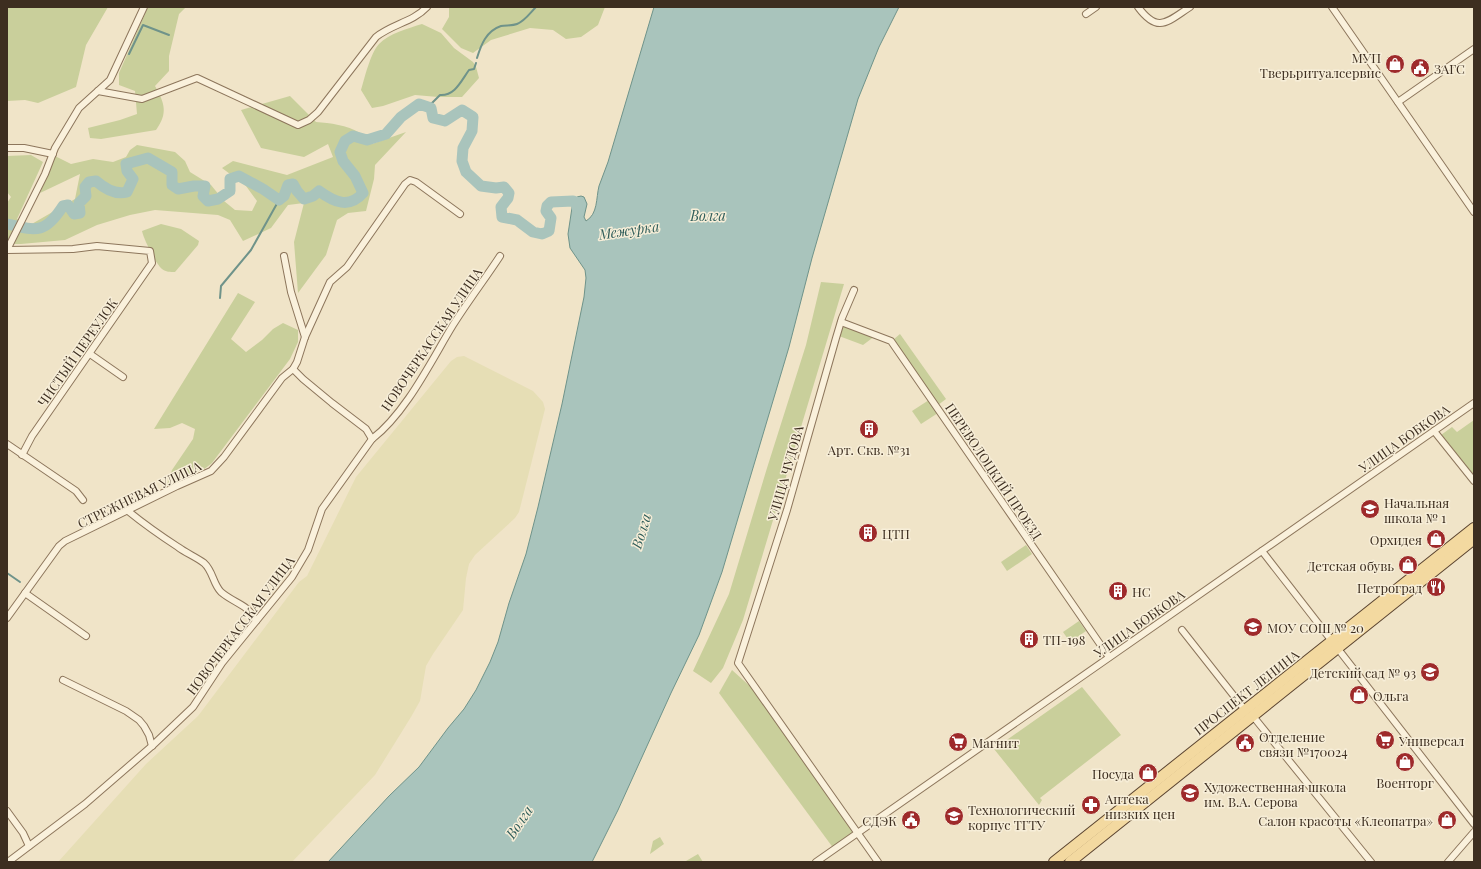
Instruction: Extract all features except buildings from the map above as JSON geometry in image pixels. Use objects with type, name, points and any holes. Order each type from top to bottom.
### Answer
[{"type":"main road","name":"ПРОСПЕКТ ЛЕНИНА","points":[[1334,644],[1474,528]]},
{"type":"main road","name":"ПРОСПЕКТ ЛЕНИНА","points":[[1054,862],[1334,644],[1474,539]]},
{"type":"main road","name":"ПРОСПЕКТ ЛЕНИНА","points":[[1070,862],[1249,710]]},
{"type":"street","points":[[7,250],[46,174],[53,154],[79,108],[110,80],[144,7]]},
{"type":"street","points":[[98,92],[142,100],[197,78],[298,125],[309,120],[318,112],[376,37],[388,28],[412,19],[427,7]]},
{"type":"street","points":[[1086,14],[1096,7]]},
{"type":"street","points":[[1138,7],[1146,17],[1153,22],[1160,24],[1167,22],[1190,7]]},
{"type":"street","points":[[1332,7],[1474,212]]},
{"type":"street","points":[[1398,102],[1474,49]]},
{"type":"street","points":[[7,148],[24,148],[53,154]]},
{"type":"street","points":[[372,439],[366,429],[303,379],[294,368],[305,337],[330,282],[347,266],[405,184],[410,180],[416,182],[460,214]]},
{"type":"street","name":"ЧИСТЫЙ ПЕРЕУЛОК","points":[[7,250],[73,249],[97,246],[143,250],[150,251],[152,263],[32,436],[22,455]]},
{"type":"street","points":[[284,256],[291,292],[305,337]]},
{"type":"street","name":"НОВОЧЕРКАССКАЯ УЛИЦА","points":[[8,862],[85,804],[152,746],[193,707],[222,663],[292,577],[308,550],[322,509],[372,439],[381,432],[405,402],[454,324],[500,256]]},
{"type":"street","name":"УЛИЦА ЧУДОВА","points":[[854,290],[841,322],[820,390],[787,510],[738,663],[857,833]]},
{"type":"street","name":"ПЕРЕВОЛОЦКИЙ ПРОЕЗД","points":[[841,322],[891,341],[1109,657]]},
{"type":"street","points":[[90,354],[123,377]]},
{"type":"street","name":"СТРЕЖНЕВАЯ УЛИЦА","points":[[7,618],[59,546],[65,541],[211,471],[224,457],[282,378],[294,368]]},
{"type":"street","name":"УЛИЦА БОБКОВА","points":[[816,862],[1474,403]]},
{"type":"street","points":[[1434,431],[1474,481]]},
{"type":"street","points":[[7,444],[76,491],[83,500]]},
{"type":"street","points":[[128,511],[208,567],[217,587],[252,612],[256,621]]},
{"type":"street","points":[[1262,551],[1474,824]]},
{"type":"street","points":[[25,593],[86,636]]},
{"type":"street","points":[[1182,630],[1249,710],[1371,862]]},
{"type":"street","points":[[63,680],[126,711],[139,720],[149,735],[152,746]]},
{"type":"street","points":[[7,811],[23,833],[30,846]]},
{"type":"street","points":[[1448,862],[1474,832]]},
{"type":"street","points":[[857,833],[878,862]]},
{"type":"shaded area","points":[[464,356],[533,391],[543,402],[545,409],[519,512],[515,518],[475,555],[469,564],[463,610],[426,666],[420,701],[375,775],[292,862],[58,862],[146,764],[198,716],[299,582],[307,576],[356,477],[451,361],[457,357]]},
{"type":"green space","points":[[7,7],[108,7],[86,45],[76,87],[38,103],[25,100],[7,101]]},
{"type":"green space","points":[[148,7],[186,7],[179,14],[169,56],[169,71],[155,86],[164,108],[164,113],[160,124],[156,130],[101,139],[90,138],[88,128],[137,114],[135,91],[119,85],[119,73]]},
{"type":"green space","points":[[449,7],[605,7],[598,25],[581,37],[566,39],[553,30],[530,28],[491,40],[473,53],[461,48],[442,29],[449,17]]},
{"type":"green space","points":[[422,24],[441,33],[454,48],[473,62],[479,78],[462,97],[415,95],[383,106],[372,108],[361,90],[368,66],[376,48],[383,40],[393,34]]},
{"type":"green space","points":[[290,96],[316,122],[350,128],[360,133],[372,144],[406,132],[375,165],[374,179],[366,211],[348,213],[337,220],[326,255],[298,293],[294,242],[304,203],[288,205],[271,228],[243,241],[230,220],[218,215],[155,210],[130,215],[97,225],[65,240],[7,244],[7,203],[11,197],[7,192],[7,156],[31,155],[43,162],[17,219],[30,225],[75,199],[80,174],[40,193],[55,156],[71,164],[93,159],[113,162],[126,157],[130,150],[137,145],[175,152],[185,161],[190,172],[211,185],[224,201],[235,210],[252,211],[257,201],[246,186],[222,168],[233,161],[287,175],[333,157],[328,144],[304,157],[261,148],[241,110]]},
{"type":"green space","points":[[161,224],[181,229],[199,241],[198,245],[175,272],[165,271],[162,269],[150,252],[142,231]]},
{"type":"green space","points":[[821,282],[844,284],[743,620],[723,668],[711,683],[693,671],[729,594],[806,345]]},
{"type":"green space","points":[[238,293],[255,302],[231,339],[246,352],[262,340],[273,329],[283,323],[298,330],[298,342],[290,359],[212,463],[191,477],[178,483],[167,485],[172,470],[193,439],[195,429],[182,423],[170,428],[154,429]]},
{"type":"green space","points":[[843,325],[875,336],[863,345],[839,336]]},
{"type":"green space","points":[[900,334],[946,399],[938,405],[893,340]]},
{"type":"green space","points":[[929,400],[938,413],[921,424],[912,411]]},
{"type":"green space","points":[[1474,420],[1474,477],[1441,435],[1452,427],[1457,432]]},
{"type":"green space","points":[[1026,545],[1032,554],[1007,571],[1001,562]]},
{"type":"green space","points":[[1079,621],[1086,631],[1070,642],[1063,632]]},
{"type":"green space","points":[[732,670],[763,698],[857,833],[834,849],[719,693]]},
{"type":"green space","points":[[1082,687],[1121,735],[1040,798],[1042,800],[1039,805],[994,749]]},
{"type":"green space","points":[[660,837],[664,844],[650,854],[653,841]]},
{"type":"green space","points":[[698,854],[703,862],[686,861]]},
{"type":"water","name":"Волга","points":[[654,7],[899,7],[879,47],[858,99],[812,258],[789,347],[722,572],[699,635],[618,810],[592,862],[328,862],[389,796],[419,767],[464,709],[476,690],[498,642],[509,603],[526,554],[538,507],[562,404],[584,297],[586,278],[585,270],[570,248],[568,234],[573,201],[577,197],[584,197],[587,204],[584,217],[586,221],[590,218],[595,210],[599,186],[608,162]]},
{"type":"waterway","points":[[477,58],[482,43],[491,31],[501,26],[520,23],[536,7]]},
{"type":"waterway","points":[[129,54],[143,25],[169,35]]},
{"type":"waterway","points":[[428,107],[440,95],[445,95],[454,90],[469,70],[474,69],[476,63]]},
{"type":"waterway","name":"Межурка","points":[[7,224],[33,229],[40,228],[51,222],[63,206],[68,205],[74,214],[80,213],[79,203],[86,196],[85,187],[89,182],[96,181],[114,192],[127,192],[133,179],[127,171],[126,164],[148,158],[172,172],[172,185],[178,189],[194,186],[205,186],[203,196],[208,201],[218,199],[230,191],[230,179],[239,176],[263,189],[279,200],[284,196],[288,185],[293,184],[304,199],[313,196],[319,191],[336,201],[352,201],[363,193],[355,176],[343,161],[340,152],[345,141],[353,136],[367,140],[386,134],[401,117],[419,104],[431,108],[433,118],[445,121],[462,110],[473,117],[472,131],[463,148],[462,161],[466,172],[481,186],[496,188],[504,187],[509,193],[508,198],[501,207],[502,217],[517,220],[533,232],[542,234],[549,231],[551,218],[546,211],[547,206],[551,202],[576,202],[578,213]]},
{"type":"waterway","points":[[220,298],[221,286],[251,250],[279,200]]},
{"type":"waterway","points":[[7,573],[20,582]]},
{"type":"place","name":"МУП Тверьритуалсервис","points":[[1395,64]]},
{"type":"place","name":"ЗАГС","points":[[1420,68]]},
{"type":"place","name":"Арт. Скв. №31","points":[[869,429]]},
{"type":"place","name":"Начальная школа № 1","points":[[1370,509]]},
{"type":"place","name":"ЦТП","points":[[868,533]]},
{"type":"place","name":"Орхидея","points":[[1436,539]]},
{"type":"place","name":"Детская обувь","points":[[1408,565]]},
{"type":"place","name":"Петроград","points":[[1436,587]]},
{"type":"place","name":"НС","points":[[1118,591]]},
{"type":"place","name":"МОУ СОШ № 20","points":[[1253,627]]},
{"type":"place","name":"ТП-198","points":[[1029,639]]},
{"type":"place","name":"Детский сад № 93","points":[[1430,672]]},
{"type":"place","name":"Ольга","points":[[1359,695]]},
{"type":"place","name":"Универсал","points":[[1385,740]]},
{"type":"place","name":"Магнит","points":[[958,742]]},
{"type":"place","name":"Отделение связи №170024","points":[[1245,743]]},
{"type":"place","name":"Военторг","points":[[1405,762]]},
{"type":"place","name":"Посуда","points":[[1148,773]]},
{"type":"place","name":"Художественная школа им. В.А. Серова","points":[[1190,793]]},
{"type":"place","name":"Аптека низких цен","points":[[1091,805]]},
{"type":"place","name":"Технологический корпус ТГТУ","points":[[954,816]]},
{"type":"place","name":"СДЭК","points":[[911,820]]},
{"type":"place","name":"Салон красоты «Клеопатра»","points":[[1447,820]]}]
